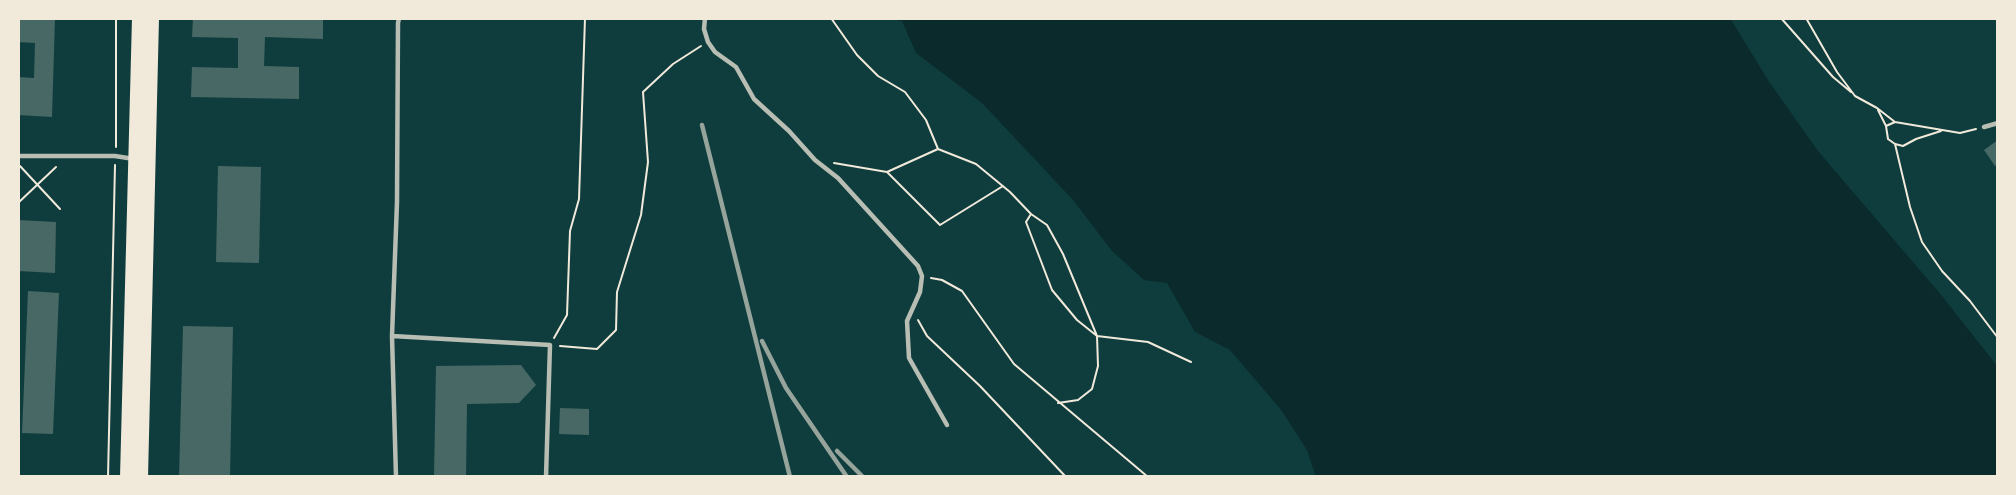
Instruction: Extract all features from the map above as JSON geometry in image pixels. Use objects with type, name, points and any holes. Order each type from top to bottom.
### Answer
[{"type":"main road","points":[[127,477],[139,18]]},
{"type":"main road","points":[[141,477],[152,18]]},
{"type":"lane","points":[[396,477],[392,336],[397,202],[399,18]]},
{"type":"lane","points":[[705,18],[704,29],[708,42],[715,52],[736,66],[754,99],[789,131],[815,160],[838,178],[918,266],[922,276],[920,292],[907,321],[909,358],[947,425]]},
{"type":"lane","points":[[1984,127],[1998,123]]},
{"type":"lane","points":[[18,156],[116,156],[136,160]]},
{"type":"lane","points":[[392,336],[550,345],[546,477]]},
{"type":"path","points":[[108,477],[116,156],[116,18]]},
{"type":"path","points":[[585,18],[579,199],[570,231],[567,315],[550,345],[597,349],[616,330],[616,292],[641,215],[648,162],[643,92],[673,64],[708,42]]},
{"type":"path","points":[[831,18],[857,56],[878,76],[906,92],[926,120],[938,148],[976,164],[1003,186],[1031,214],[1047,225],[1063,254],[1097,336],[1098,366],[1092,388],[1078,400],[1058,403]]},
{"type":"path","points":[[1781,18],[1833,77],[1855,96],[1878,108],[1895,122],[1959,133],[1984,127]]},
{"type":"path","points":[[1806,18],[1837,72],[1855,96]]},
{"type":"path","points":[[1878,108],[1886,126],[1888,139],[1895,144],[1903,146],[1916,139],[1943,131]]},
{"type":"path","points":[[1886,126],[1895,122]]},
{"type":"path","points":[[1895,144],[1910,207],[1922,242],[1942,272],[1970,301],[1998,338]]},
{"type":"path","points":[[815,160],[887,171],[938,148]]},
{"type":"path","points":[[18,203],[67,156]]},
{"type":"path","points":[[18,164],[60,209]]},
{"type":"path","points":[[887,171],[940,225],[1003,186]]},
{"type":"path","points":[[1031,214],[1026,222],[1052,290],[1077,320],[1097,336],[1148,342],[1191,362]]},
{"type":"path","points":[[922,276],[942,280],[962,291],[1014,364],[1148,477]]},
{"type":"path","points":[[915,304],[917,317],[927,336],[980,386],[1066,477]]},
{"type":"water","points":[[882,18],[1730,18],[1768,80],[1818,151],[1942,296],[1998,367],[1998,477],[1316,477],[1307,450],[1282,411],[1230,350],[1195,332],[1167,283],[1144,280],[1112,251],[1073,200],[982,103],[916,53],[902,21]]},
{"type":"building","points":[[18,18],[55,18],[52,117],[18,115],[18,77],[34,78],[35,43],[18,42]]},
{"type":"building","points":[[193,18],[323,18],[323,39],[265,37],[264,66],[299,67],[299,99],[191,97],[192,67],[238,68],[238,38],[192,37]]},
{"type":"building","points":[[1998,140],[1998,164],[1995,166],[1984,150]]},
{"type":"building","points":[[218,166],[261,167],[259,263],[216,262]]},
{"type":"building","points":[[18,220],[56,222],[55,273],[18,271]]},
{"type":"building","points":[[28,291],[59,293],[53,434],[22,433]]},
{"type":"building","points":[[183,326],[233,327],[230,477],[179,477]]},
{"type":"building","points":[[521,365],[536,385],[519,403],[467,404],[466,477],[434,477],[436,366]]},
{"type":"building","points":[[560,408],[589,409],[589,435],[559,434]]},
{"type":"railway","points":[[702,125],[790,477]]},
{"type":"railway","points":[[762,341],[786,388],[847,477]]},
{"type":"railway","points":[[837,451],[863,477]]}]
